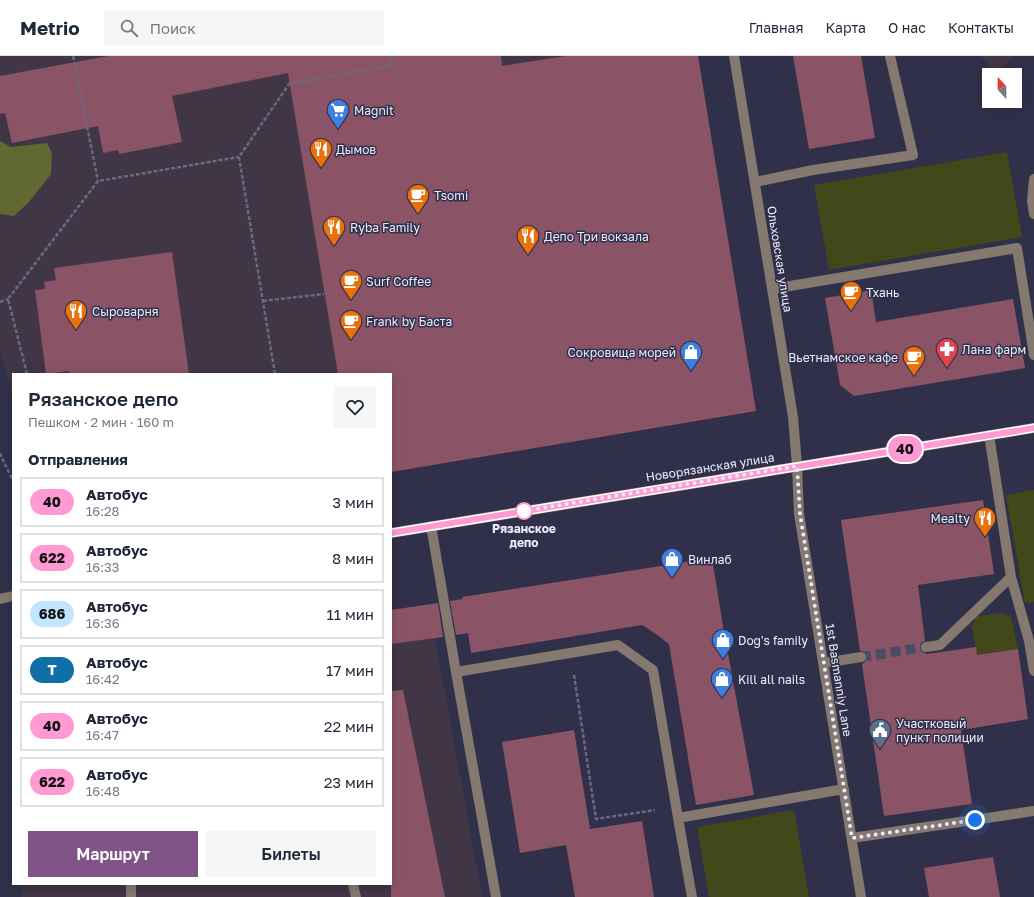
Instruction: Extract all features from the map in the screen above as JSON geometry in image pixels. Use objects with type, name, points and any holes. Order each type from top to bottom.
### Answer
[{"type":"street","name":"Ольховская улица","points":[[734,56],[793,417],[797,466]]},
{"type":"street","points":[[755,182],[813,170],[913,154],[890,56]]},
{"type":"street","points":[[1034,179],[1032,201],[1034,214]]},
{"type":"street","points":[[772,289],[1017,248],[1034,355]]},
{"type":"street","name":"Новорязанская улица","points":[[392,533],[1034,428]]},
{"type":"street","points":[[989,435],[1011,577],[1030,641],[1034,672]]},
{"type":"street","name":"1st Basmanniy Lane","points":[[797,466],[800,514],[861,897]]},
{"type":"street","points":[[431,526],[496,897]]},
{"type":"street","points":[[926,647],[940,645],[1011,577]]},
{"type":"street","points":[[0,599],[12,596]]},
{"type":"street","points":[[456,672],[618,645],[653,670],[692,897]]},
{"type":"street","points":[[824,662],[861,657]]},
{"type":"street","points":[[678,818],[844,789]]},
{"type":"street","points":[[852,838],[1034,811]]},
{"type":"street","points":[[131,885],[131,897]]},
{"type":"street","points":[[353,885],[356,897]]},
{"type":"path","points":[[73,56],[98,181]]},
{"type":"path","points":[[275,373],[239,158],[289,84],[392,65],[390,56]]},
{"type":"path","points":[[0,302],[8,300],[98,181],[239,158]]},
{"type":"path","points":[[264,301],[324,294]]},
{"type":"path","points":[[8,300],[27,373]]},
{"type":"path","points":[[0,452],[12,479]]},
{"type":"path","points":[[570,653],[596,819],[676,807]]},
{"type":"shaded area","name":"Депо Три вокзала","points":[[0,56],[698,56],[756,411],[392,472],[392,373],[12,373],[12,392],[0,352]]},
{"type":"shaded area","points":[[981,56],[1015,56],[1002,68],[990,68]]},
{"type":"shaded area","points":[[430,604],[482,897],[21,897],[23,885],[392,885],[392,610]]},
{"type":"green space","points":[[0,141],[11,147],[47,143],[52,153],[51,174],[29,202],[14,216],[0,214]]},
{"type":"green space","points":[[1007,152],[1022,237],[829,270],[814,185]]},
{"type":"green space","points":[[1034,490],[1034,602],[1025,603],[1006,495]]},
{"type":"green space","points":[[1002,613],[1011,617],[1018,649],[977,655],[972,626],[977,616]]},
{"type":"green space","points":[[794,810],[809,897],[709,897],[697,827]]},
{"type":"building","name":"Депо Три вокзала","points":[[108,56],[501,56],[502,66],[566,56],[698,56],[756,411],[392,472],[392,373],[338,373],[288,73],[172,96],[182,142],[119,154],[118,150],[103,153],[98,126],[12,143],[5,113],[0,114],[0,76]]},
{"type":"building","points":[[793,56],[861,56],[875,138],[809,149]]},
{"type":"building","points":[[172,252],[189,373],[69,373],[69,371],[46,373],[35,290],[45,289],[44,282],[56,280],[54,268]]},
{"type":"building","points":[[871,290],[876,322],[1013,299],[1025,368],[854,396],[840,385],[825,298]]},
{"type":"building","points":[[983,500],[994,574],[918,585],[925,641],[920,644],[920,648],[921,651],[927,654],[976,647],[977,655],[1018,649],[1028,719],[961,730],[972,804],[884,816],[862,664],[865,662],[867,656],[866,653],[860,651],[841,520]]},
{"type":"building","points":[[712,558],[754,795],[696,805],[669,644],[642,625],[471,653],[468,633],[456,635],[450,601],[463,599],[462,597]]},
{"type":"building","points":[[438,603],[443,637],[392,644],[392,610]]},
{"type":"building","points":[[403,690],[445,897],[391,897],[392,691]]},
{"type":"building","points":[[574,730],[590,829],[642,821],[654,897],[575,897],[566,845],[520,853],[502,742]]},
{"type":"building","points":[[993,857],[1000,897],[929,897],[924,868]]},
{"type":"tunnel","points":[[861,657],[926,647]]},
{"type":"bus line","name":"40","points":[[392,533],[1034,428]]},
{"type":"place","name":"Magnit","points":[[338,130]]},
{"type":"place","name":"Дымов","points":[[321,168]]},
{"type":"place","name":"Tsomi","points":[[418,214]]},
{"type":"place","name":"Ryba Family","points":[[334,246]]},
{"type":"place","name":"Депо Три вокзала","points":[[528,256]]},
{"type":"place","name":"Surf Coffee","points":[[351,300]]},
{"type":"place","name":"Тхань","points":[[851,312]]},
{"type":"place","name":"Сыроварня","points":[[76,330]]},
{"type":"place","name":"Frank by Баста","points":[[351,340]]},
{"type":"place","name":"Лана фарм","points":[[947,368]]},
{"type":"place","name":"Сокровища морей","points":[[691,372]]},
{"type":"place","name":"Вьетнамское кафе","points":[[914,376]]},
{"type":"place","name":"Рязанское депо","points":[[524,511]]},
{"type":"place","name":"Mealty","points":[[985,538]]},
{"type":"place","name":"Винлаб","points":[[672,578]]},
{"type":"place","name":"Dog's family","points":[[723,660]]},
{"type":"place","name":"Kill all nails","points":[[722,698]]},
{"type":"place","name":"Участковый пункт полиции","points":[[880,750]]},
{"type":"route","points":[[524,511],[797,466],[800,514],[852,838],[975,820]]}]
